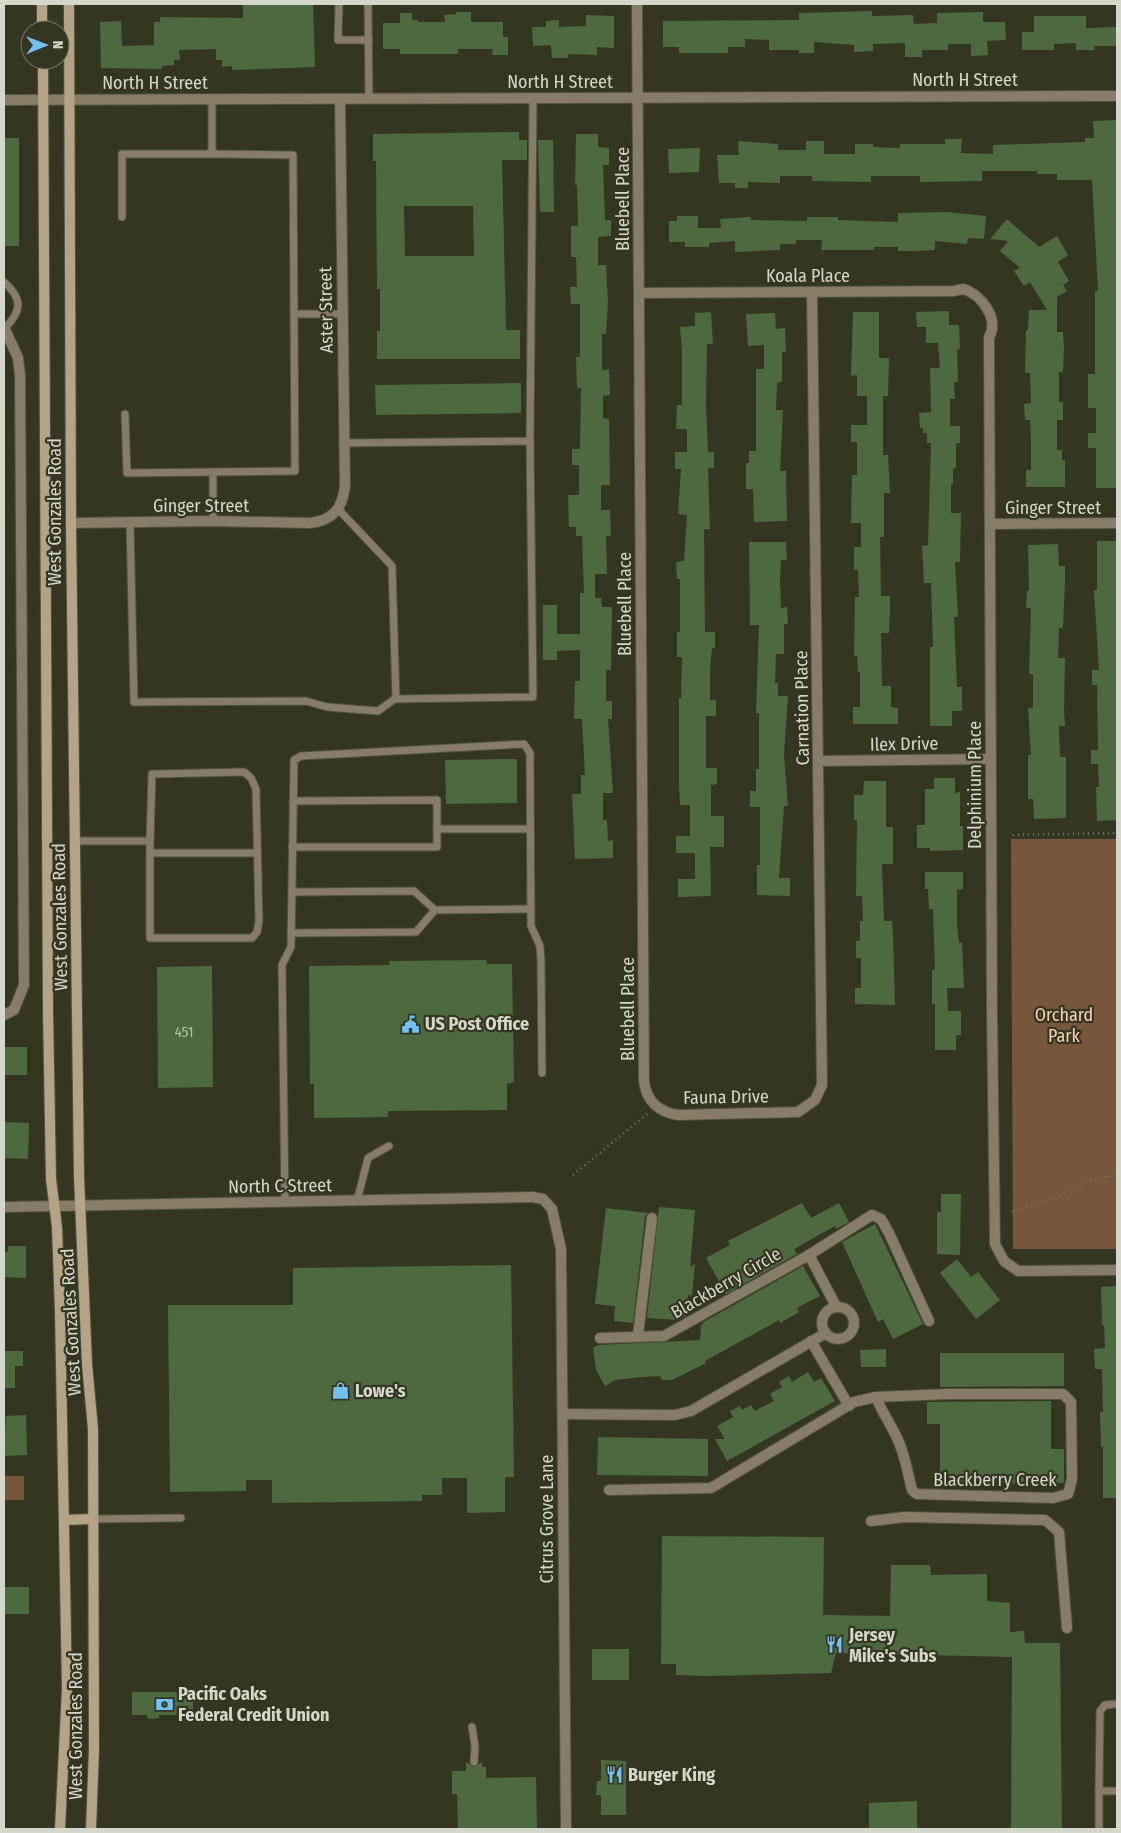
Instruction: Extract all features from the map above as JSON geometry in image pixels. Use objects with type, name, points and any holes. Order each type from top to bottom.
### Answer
[{"type":"main road","points":[[42,4],[42,20]]},
{"type":"main road","name":"West Gonzales Road","points":[[69,4],[70,523],[81,1206],[87,1364],[93,1429],[94,1749],[92,1829]]},
{"type":"main road","name":"West Gonzales Road","points":[[42,70],[48,1011],[54,1205],[60,1311],[67,1689],[60,1829]]},
{"type":"main road","points":[[64,1520],[92,1519]]},
{"type":"street","name":"Bluebell Place","points":[[637,4],[644,1080],[645,1092],[656,1106]]},
{"type":"street","name":"North H Street","points":[[4,100],[1117,96]]},
{"type":"street","name":"Aster Street","points":[[335,513],[344,500],[345,485],[340,99]]},
{"type":"street","name":"Koala Place","points":[[640,293],[954,291],[963,289],[975,295]]},
{"type":"street","name":"Carnation Place","points":[[798,1112],[815,1100],[822,1085],[812,292]]},
{"type":"street","name":"Delphinium Place","points":[[975,295],[985,306],[992,324],[989,337],[994,1224],[998,1253],[1010,1266],[1018,1271],[1117,1270]]},
{"type":"street","points":[[4,328],[18,358],[20,375],[24,985],[14,1010],[4,1015]]},
{"type":"street","name":"Ginger Street","points":[[70,523],[213,521],[309,523],[320,522],[335,513]]},
{"type":"street","name":"Ginger Street","points":[[990,524],[1117,523]]},
{"type":"street","name":"Ilex Drive","points":[[818,761],[991,759]]},
{"type":"street","name":"Fauna Drive","points":[[656,1106],[666,1113],[678,1115],[798,1112]]},
{"type":"street","name":"North C Street","points":[[4,1206],[532,1197],[543,1200],[552,1209]]},
{"type":"street","name":"Citrus Grove Lane","points":[[552,1209],[561,1249],[566,1829]]},
{"type":"street","points":[[809,1255],[872,1215],[878,1216],[889,1233],[929,1321]]},
{"type":"street","points":[[638,1335],[652,1218]]},
{"type":"street","name":"Blackberry Circle","points":[[600,1338],[638,1335],[664,1336],[809,1255],[836,1306],[846,1308],[854,1321],[852,1331],[839,1339],[826,1332]]},
{"type":"street","points":[[563,1414],[675,1415],[691,1411],[826,1332],[822,1322],[823,1317],[826,1312],[836,1306]]},
{"type":"street","points":[[811,1342],[849,1406]]},
{"type":"street","name":"Blackberry Creek","points":[[609,1490],[711,1488],[849,1406],[876,1397],[1063,1394],[1071,1402],[1071,1488],[1064,1497],[1053,1498],[917,1494],[912,1490],[902,1449],[876,1397]]},
{"type":"street","points":[[871,1521],[905,1517],[1045,1520],[1059,1532],[1067,1628]]},
{"type":"lane","points":[[339,4],[338,40],[368,40]]},
{"type":"lane","points":[[368,4],[369,99]]},
{"type":"lane","points":[[212,99],[212,154]]},
{"type":"lane","points":[[130,522],[134,702],[306,702],[327,707],[378,710],[396,698],[533,697],[530,441],[533,99]]},
{"type":"lane","points":[[122,216],[122,154],[293,155],[295,471],[127,473],[124,414]]},
{"type":"lane","points":[[4,282],[14,291],[17,300],[16,316],[4,328]]},
{"type":"lane","points":[[294,314],[342,314]]},
{"type":"lane","points":[[343,443],[530,441]]},
{"type":"lane","points":[[213,472],[213,521]]},
{"type":"lane","points":[[335,513],[392,566],[396,698]]},
{"type":"lane","points":[[285,1202],[282,965],[291,947],[294,760],[301,756],[524,744],[530,752],[531,926],[540,946],[542,1073]]},
{"type":"lane","points":[[244,772],[251,778],[256,790],[258,927],[252,938],[150,938],[150,841],[152,774],[244,772]]},
{"type":"lane","points":[[292,847],[437,847],[436,800],[293,800]]},
{"type":"lane","points":[[437,829],[530,829]]},
{"type":"lane","points":[[75,841],[150,841]]},
{"type":"lane","points":[[150,853],[257,853]]},
{"type":"lane","points":[[292,892],[414,891],[435,910],[531,909]]},
{"type":"lane","points":[[291,933],[416,932],[435,910]]},
{"type":"lane","points":[[358,1201],[368,1158],[389,1146]]},
{"type":"lane","points":[[92,1519],[181,1518]]},
{"type":"lane","points":[[1099,1829],[1100,1711],[1105,1705],[1117,1704]]},
{"type":"lane","points":[[472,1727],[475,1746],[474,1762]]},
{"type":"lane","points":[[1099,1791],[1117,1791]]},
{"type":"path","points":[[1013,835],[1117,833]]},
{"type":"path","points":[[573,1175],[656,1106]]},
{"type":"path","points":[[1012,1212],[1063,1195],[1089,1180],[1117,1175]]},
{"type":"green space","name":"Orchard Park","points":[[1011,839],[1117,839],[1117,1249],[1013,1249]]},
{"type":"green space","points":[[4,1476],[24,1476],[24,1500],[4,1500]]},
{"type":"building","points":[[243,4],[313,4],[315,67],[232,70],[232,66],[222,67],[222,60],[216,60],[216,49],[179,50],[180,60],[174,60],[174,65],[162,66],[162,69],[101,68],[100,22],[121,21],[122,46],[154,45],[154,22],[160,22],[160,17],[243,18]]},
{"type":"building","points":[[872,11],[872,16],[913,15],[914,24],[937,23],[937,13],[983,12],[983,22],[1005,22],[1006,40],[987,41],[988,55],[971,56],[971,44],[948,44],[948,50],[922,50],[922,57],[905,57],[905,43],[873,44],[873,51],[854,52],[854,45],[814,42],[814,53],[799,53],[799,50],[769,50],[769,40],[745,39],[745,47],[728,47],[728,53],[679,53],[679,47],[663,47],[663,21],[799,20],[799,13]]},
{"type":"building","points":[[456,12],[471,12],[471,22],[503,22],[503,37],[508,37],[508,55],[492,55],[493,49],[458,49],[458,54],[400,54],[400,49],[383,49],[383,23],[400,23],[400,13],[412,13],[412,20],[418,20],[418,22],[445,22],[444,15],[456,14]]},
{"type":"building","points":[[586,15],[614,16],[614,48],[597,47],[597,55],[568,54],[568,58],[552,58],[551,45],[533,46],[532,27],[546,27],[546,21],[559,20],[559,27],[586,26]]},
{"type":"building","points":[[1034,16],[1086,16],[1086,28],[1117,27],[1117,46],[1094,46],[1095,50],[1076,50],[1076,43],[1054,44],[1054,50],[1022,50],[1022,32],[1034,32]]},
{"type":"building","points":[[1117,120],[1116,488],[1096,488],[1096,448],[1088,448],[1088,433],[1096,433],[1096,408],[1088,408],[1088,374],[1095,374],[1095,291],[1098,291],[1092,180],[1057,180],[1057,174],[1037,174],[1037,171],[982,171],[982,181],[920,182],[920,176],[871,176],[871,182],[812,181],[812,176],[780,176],[780,183],[748,182],[748,188],[735,188],[735,183],[719,183],[717,155],[739,155],[738,141],[778,144],[778,150],[806,150],[806,141],[824,141],[824,154],[855,154],[855,144],[873,144],[873,147],[900,148],[900,144],[945,144],[945,139],[962,139],[961,153],[993,154],[993,145],[1085,142],[1085,138],[1094,138],[1093,121]]},
{"type":"building","points":[[519,132],[519,140],[527,140],[527,160],[502,160],[506,330],[520,330],[520,359],[377,359],[377,331],[380,331],[380,289],[377,289],[376,161],[373,161],[373,134]],"holes":[[[404,206],[473,206],[474,256],[405,256]]]},
{"type":"building","points":[[576,134],[598,134],[598,147],[609,148],[609,165],[603,165],[605,220],[611,220],[611,236],[598,237],[598,265],[606,265],[608,303],[606,334],[602,334],[602,370],[609,369],[610,395],[603,396],[603,418],[609,419],[610,485],[601,485],[601,510],[610,510],[611,536],[606,536],[607,574],[595,574],[595,598],[601,598],[602,607],[612,607],[611,670],[606,670],[606,701],[612,701],[612,719],[608,719],[613,793],[603,793],[603,820],[607,820],[608,841],[613,840],[613,858],[575,859],[572,794],[581,794],[581,775],[585,775],[582,719],[574,719],[575,681],[580,681],[580,650],[557,651],[557,660],[543,660],[543,605],[557,605],[557,634],[580,634],[580,593],[584,593],[582,536],[576,536],[576,527],[569,527],[568,495],[579,495],[579,465],[572,465],[572,449],[580,449],[581,388],[577,388],[576,357],[580,357],[580,304],[571,304],[570,287],[577,287],[576,257],[571,257],[571,226],[578,226],[577,185],[575,185]]},
{"type":"building","points":[[4,138],[19,138],[19,246],[4,246]]},
{"type":"building","points":[[538,140],[553,140],[554,212],[540,212]]},
{"type":"building","points":[[700,148],[699,172],[669,173],[668,149]]},
{"type":"building","points":[[946,212],[986,216],[984,239],[968,238],[967,244],[935,241],[935,250],[916,251],[898,251],[898,247],[874,247],[874,250],[821,250],[822,240],[796,240],[796,244],[780,244],[780,250],[735,252],[735,241],[709,243],[709,247],[685,247],[685,242],[669,242],[669,221],[677,221],[677,216],[698,216],[698,228],[721,228],[720,219],[751,217],[751,220],[807,221],[807,217],[838,217],[838,220],[898,222],[898,213]]},
{"type":"building","points":[[1007,219],[1039,247],[1057,236],[1068,255],[1058,262],[1069,281],[1063,285],[1067,291],[1057,297],[1057,332],[1063,332],[1064,349],[1063,372],[1059,372],[1059,402],[1063,402],[1063,420],[1057,420],[1057,450],[1062,450],[1062,460],[1065,460],[1065,487],[1026,487],[1026,470],[1031,470],[1031,440],[1030,420],[1025,420],[1024,404],[1031,403],[1030,373],[1025,373],[1026,330],[1028,330],[1029,310],[1047,310],[1030,282],[1024,286],[1014,271],[1020,268],[1000,251],[1008,241],[990,239]]},
{"type":"building","points":[[949,311],[949,325],[959,325],[960,349],[957,350],[958,382],[954,382],[955,399],[950,399],[950,426],[960,426],[960,443],[956,443],[956,468],[953,469],[953,484],[951,484],[951,513],[961,513],[960,562],[955,562],[958,617],[954,617],[957,687],[962,687],[962,711],[952,711],[952,726],[930,726],[930,647],[933,647],[931,583],[924,583],[922,546],[928,545],[931,443],[927,443],[927,433],[923,433],[923,428],[920,428],[919,413],[931,412],[930,368],[940,368],[938,343],[926,343],[926,327],[917,327],[916,312]]},
{"type":"building","points":[[711,312],[713,344],[707,344],[706,405],[708,452],[714,452],[714,468],[708,468],[710,529],[704,529],[705,632],[715,632],[715,648],[712,648],[710,669],[710,700],[716,700],[716,716],[706,716],[706,768],[717,768],[717,784],[711,785],[711,816],[724,816],[724,847],[710,847],[711,896],[678,897],[678,879],[695,879],[695,853],[676,853],[676,836],[690,836],[690,805],[680,805],[679,786],[679,698],[681,698],[682,657],[677,657],[677,632],[680,632],[680,579],[677,579],[676,562],[684,561],[687,515],[678,514],[681,469],[675,469],[675,452],[687,452],[687,429],[676,429],[677,405],[682,405],[680,327],[695,326],[695,313]]},
{"type":"building","points":[[853,312],[879,312],[879,358],[889,358],[888,396],[883,396],[883,455],[888,455],[890,493],[884,493],[884,537],[880,537],[881,596],[890,596],[890,610],[889,633],[881,633],[882,686],[891,686],[891,707],[898,708],[898,724],[853,724],[853,707],[860,707],[860,672],[858,672],[857,656],[854,656],[855,597],[859,597],[858,570],[854,570],[854,547],[861,547],[861,523],[851,523],[852,475],[857,475],[857,442],[851,442],[851,425],[867,425],[867,396],[857,396],[857,375],[851,376]]},
{"type":"building","points":[[775,313],[776,329],[785,328],[786,352],[782,352],[782,382],[777,383],[776,410],[783,410],[780,471],[786,471],[787,521],[754,522],[753,489],[746,489],[746,463],[749,463],[749,451],[756,451],[756,369],[764,369],[764,345],[748,346],[746,314]]},
{"type":"building","points":[[521,383],[521,413],[376,415],[375,385]]},
{"type":"building","points":[[1097,541],[1117,541],[1117,820],[1097,821],[1096,787],[1099,787],[1098,764],[1091,764],[1091,750],[1098,750],[1097,685],[1092,685],[1092,670],[1099,670],[1094,591],[1097,590]]},
{"type":"building","points":[[749,542],[786,542],[787,560],[781,560],[780,580],[781,608],[787,607],[788,624],[784,624],[784,654],[776,654],[775,683],[778,683],[778,696],[788,696],[784,755],[788,806],[784,806],[779,878],[790,878],[790,896],[757,895],[757,865],[760,865],[760,807],[750,807],[750,791],[756,791],[756,769],[759,769],[759,713],[756,713],[759,625],[750,625]]},
{"type":"building","points":[[1058,544],[1059,566],[1065,566],[1063,628],[1059,628],[1058,658],[1065,658],[1065,726],[1059,726],[1060,757],[1066,757],[1066,818],[1034,819],[1033,799],[1028,799],[1028,755],[1031,755],[1028,708],[1033,708],[1033,674],[1029,674],[1031,608],[1026,608],[1027,591],[1029,591],[1028,545]]},
{"type":"building","points":[[517,759],[517,803],[446,804],[445,760]]},
{"type":"building","points":[[934,778],[955,778],[955,793],[960,792],[960,826],[963,826],[963,850],[930,851],[930,848],[917,848],[917,825],[925,825],[925,789],[934,789]]},
{"type":"building","points":[[864,781],[886,781],[886,827],[893,827],[893,864],[882,864],[884,921],[892,921],[895,1005],[855,1004],[855,988],[861,988],[861,958],[856,958],[856,941],[860,941],[860,921],[863,921],[862,896],[856,896],[857,820],[854,820],[854,795],[863,795]]},
{"type":"building","points":[[925,872],[963,872],[963,889],[957,890],[957,924],[959,943],[962,943],[964,988],[947,988],[948,1011],[961,1011],[961,1035],[956,1035],[956,1050],[935,1050],[935,1004],[932,1004],[932,970],[935,970],[933,909],[929,909],[928,889],[925,889]]},
{"type":"building","name":"US Post Office","points":[[486,960],[487,964],[512,964],[514,1082],[507,1084],[507,1110],[388,1111],[388,1117],[314,1118],[314,1084],[310,1084],[309,966],[390,965],[389,961]]},
{"type":"building","points":[[212,966],[213,1087],[158,1088],[157,967]]},
{"type":"building","points":[[4,1047],[27,1047],[27,1075],[4,1075]]},
{"type":"building","points":[[4,1122],[29,1123],[28,1159],[4,1158]]},
{"type":"building","points":[[941,1194],[961,1194],[960,1255],[937,1254],[937,1212],[941,1212]]},
{"type":"building","points":[[802,1203],[811,1218],[839,1203],[849,1222],[836,1229],[835,1226],[794,1249],[797,1254],[726,1294],[706,1258],[730,1245],[728,1241]]},
{"type":"building","points":[[659,1207],[695,1210],[690,1267],[695,1264],[692,1296],[688,1295],[687,1315],[678,1320],[647,1318]]},
{"type":"building","points":[[606,1208],[648,1213],[645,1217],[633,1323],[614,1321],[615,1306],[595,1304]]},
{"type":"building","points":[[875,1224],[923,1324],[893,1339],[883,1319],[878,1322],[842,1242]]},
{"type":"building","points":[[8,1246],[26,1246],[26,1278],[4,1277],[4,1252],[8,1252]]},
{"type":"building","points":[[957,1259],[971,1277],[978,1272],[1000,1300],[976,1319],[940,1273]]},
{"type":"building","name":"Lowe's","points":[[511,1265],[514,1477],[505,1477],[505,1512],[467,1513],[467,1478],[442,1478],[442,1495],[422,1495],[422,1501],[272,1503],[272,1480],[246,1480],[246,1491],[170,1492],[168,1305],[293,1305],[293,1268]]},
{"type":"building","points":[[803,1266],[820,1296],[797,1308],[799,1312],[780,1323],[779,1320],[705,1361],[706,1363],[672,1380],[662,1380],[660,1376],[641,1377],[615,1380],[605,1386],[596,1370],[593,1348],[598,1345],[700,1340],[701,1325],[704,1323],[702,1323]]},
{"type":"building","points":[[1117,1286],[1117,1498],[1103,1498],[1103,1447],[1101,1447],[1100,1412],[1103,1412],[1102,1369],[1095,1369],[1094,1349],[1105,1348],[1101,1287]]},
{"type":"building","points":[[886,1349],[886,1367],[861,1367],[860,1350]]},
{"type":"building","points":[[4,1351],[23,1351],[23,1366],[15,1366],[15,1388],[4,1388]]},
{"type":"building","points":[[940,1353],[1064,1353],[1064,1386],[940,1387]]},
{"type":"building","points":[[808,1372],[814,1382],[821,1378],[835,1401],[727,1461],[715,1439],[725,1439],[717,1426],[733,1417],[730,1411],[740,1406],[742,1410],[751,1405],[755,1411],[774,1401],[770,1394],[782,1387],[779,1382],[789,1376],[792,1382]]},
{"type":"building","points":[[1051,1401],[1051,1449],[1064,1449],[1064,1483],[940,1484],[940,1424],[927,1424],[927,1402]]},
{"type":"building","points":[[26,1415],[27,1455],[4,1456],[6,1416]]},
{"type":"building","points":[[598,1437],[708,1439],[708,1476],[597,1475]]},
{"type":"building","points":[[662,1536],[824,1537],[823,1615],[890,1616],[891,1565],[930,1565],[931,1575],[987,1574],[987,1601],[1010,1603],[1010,1632],[1024,1631],[1025,1643],[1060,1643],[1062,1829],[1011,1829],[1012,1657],[836,1653],[831,1673],[676,1675],[676,1664],[661,1664]]},
{"type":"building","points":[[4,1587],[29,1587],[29,1614],[4,1614]]},
{"type":"building","points":[[592,1649],[629,1649],[629,1680],[592,1680]]},
{"type":"building","name":"Pacific Oaks Federal Credit Union","points":[[132,1692],[193,1692],[193,1715],[159,1715],[159,1718],[148,1719],[147,1715],[132,1715]]},
{"type":"building","points":[[601,1760],[626,1761],[626,1815],[601,1815],[601,1795],[596,1795],[597,1781],[601,1781]]},
{"type":"building","points":[[466,1762],[474,1767],[482,1762],[482,1767],[486,1767],[486,1778],[536,1777],[537,1829],[458,1829],[457,1794],[452,1794],[452,1771],[466,1771]]},
{"type":"building","points":[[917,1801],[917,1829],[869,1829],[869,1803]]},
{"type":"place","name":"US Post Office","points":[[411,1024]]},
{"type":"place","name":"Lowe's","points":[[341,1391]]},
{"type":"place","name":"Jersey Mike's Subs","points":[[835,1645]]},
{"type":"place","name":"Pacific Oaks Federal Credit Union","points":[[164,1704]]},
{"type":"place","name":"Burger King","points":[[614,1775]]}]
